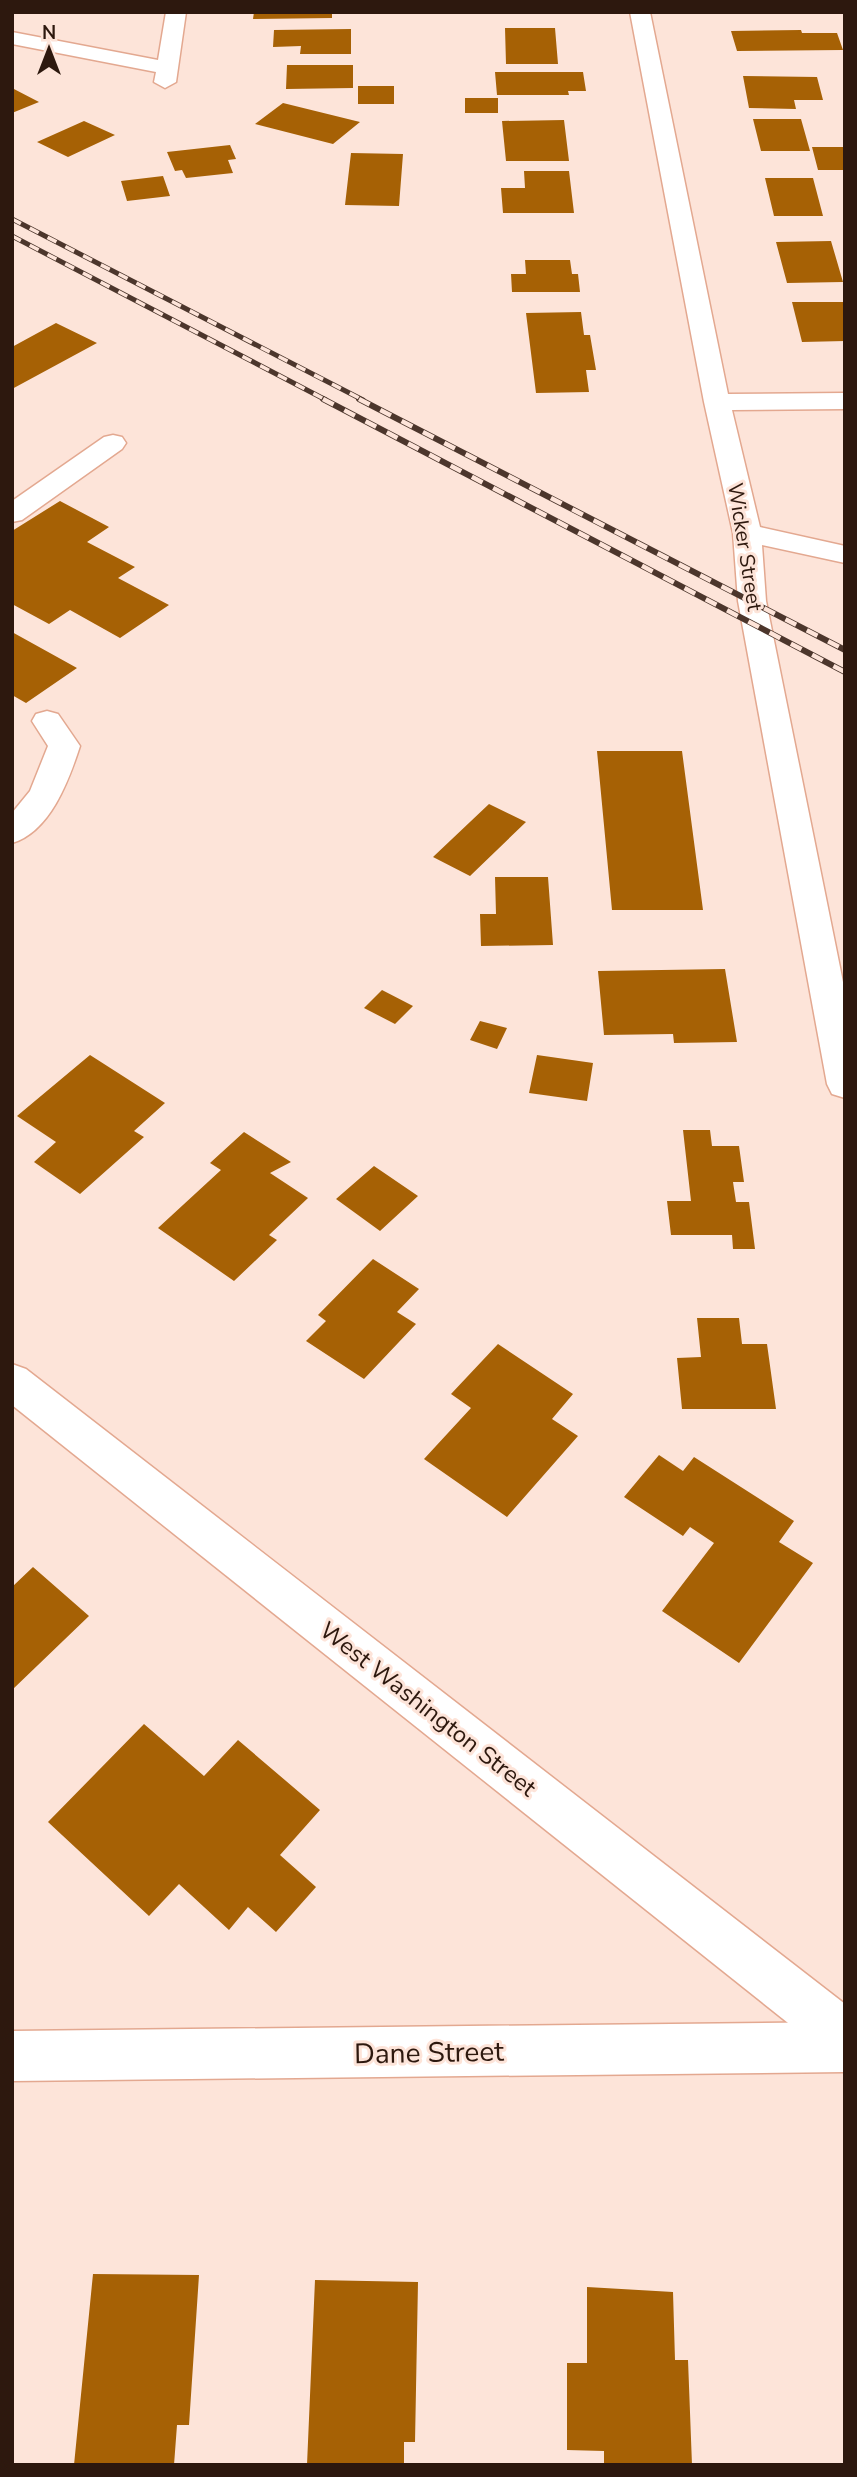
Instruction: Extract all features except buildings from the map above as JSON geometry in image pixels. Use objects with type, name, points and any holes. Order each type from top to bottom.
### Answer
[{"type":"street","points":[[12,38],[166,75],[176,12]]},
{"type":"street","name":"Wicker Street","points":[[640,12],[716,402],[747,533],[752,601],[845,1084]]},
{"type":"street","points":[[716,402],[845,401]]},
{"type":"street","points":[[12,514],[113,443]]},
{"type":"street","points":[[747,533],[845,555]]},
{"type":"street","points":[[12,832],[26,820],[53,784],[64,746],[47,721]]},
{"type":"street","name":"West Washington Street","points":[[12,1381],[845,2036]]},
{"type":"street","name":"Dane Street","points":[[12,2056],[845,2047]]},
{"type":"railway","points":[[12,219],[363,400]]},
{"type":"railway","points":[[12,236],[326,400]]},
{"type":"railway","points":[[323,399],[845,672]]},
{"type":"railway","points":[[359,399],[845,650]]}]
